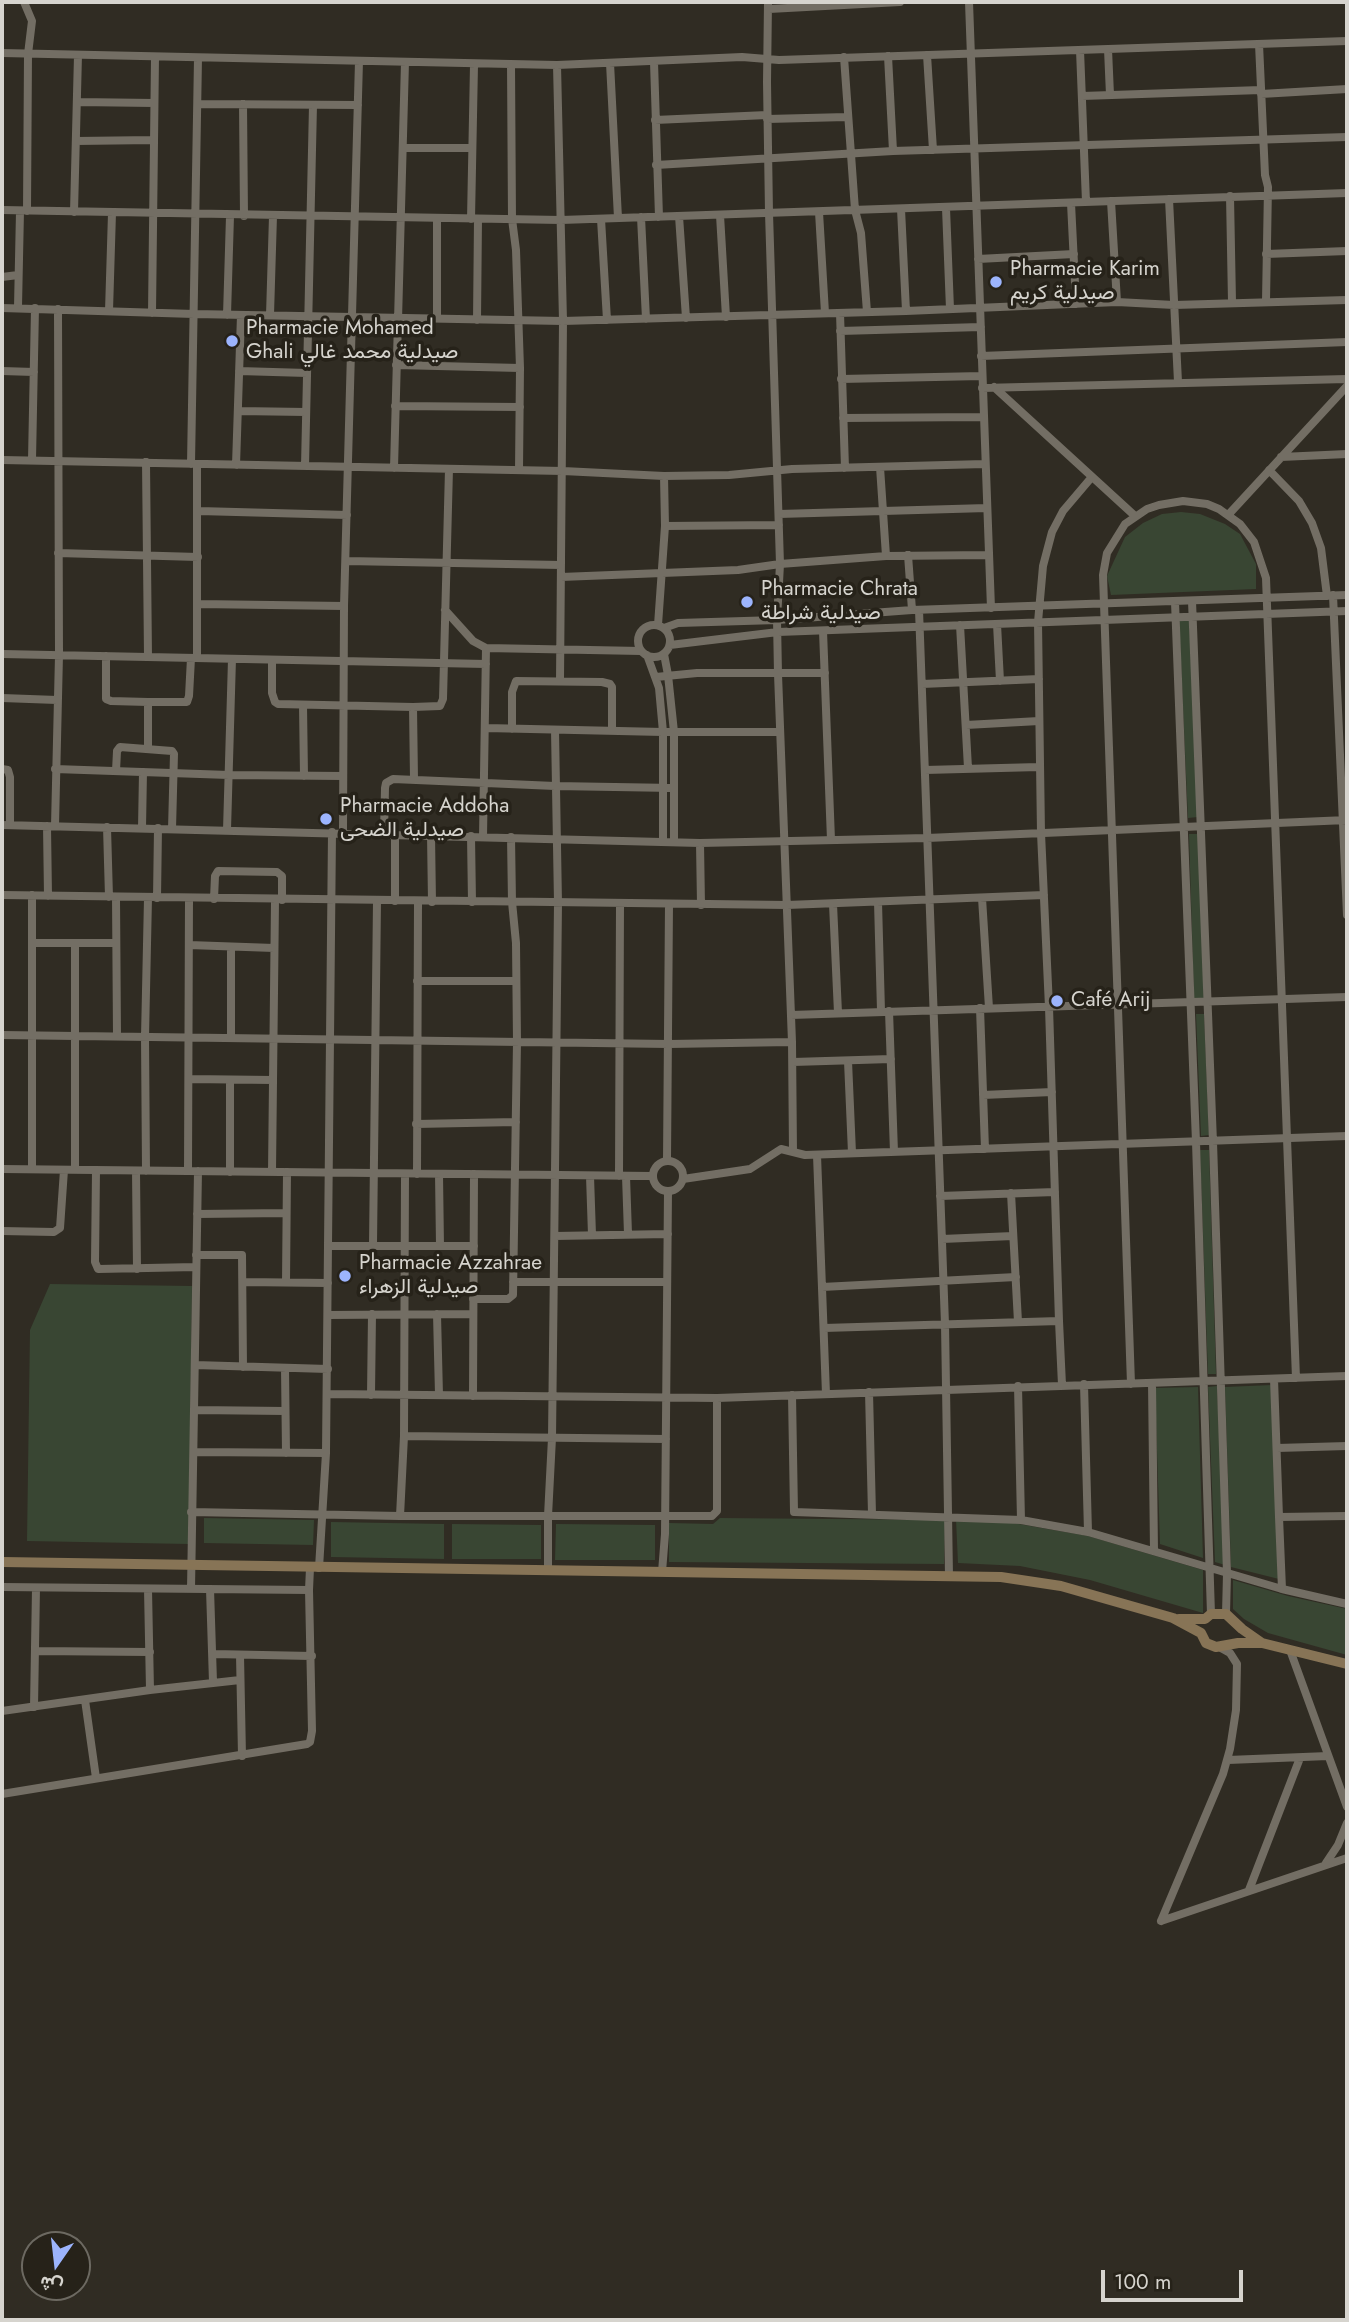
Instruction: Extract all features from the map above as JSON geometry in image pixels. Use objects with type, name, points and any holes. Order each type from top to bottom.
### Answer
[{"type":"main road","points":[[2,1562],[1001,1577],[1061,1586],[1173,1618],[1202,1633],[1210,1646],[1262,1643],[1344,1664]]},
{"type":"main road","points":[[1173,1618],[1226,1614],[1262,1643]]},
{"type":"main road","points":[[1202,1633],[1208,1617]]},
{"type":"main road","points":[[1225,1646],[1237,1632],[1235,1622]]},
{"type":"street","points":[[18,307],[28,54],[32,22],[24,2]]},
{"type":"street","points":[[793,1152],[793,1062],[778,674],[780,564],[767,117],[769,5],[900,2]]},
{"type":"street","points":[[969,2],[991,608]]},
{"type":"street","points":[[2,53],[557,65],[1347,41]]},
{"type":"street","points":[[1259,44],[1263,141],[1268,187],[1266,301]]},
{"type":"street","points":[[1108,49],[1110,95]]},
{"type":"street","points":[[1080,50],[1086,202]]},
{"type":"street","points":[[74,212],[78,55]]},
{"type":"street","points":[[927,55],[933,150]]},
{"type":"street","points":[[888,56],[893,151]]},
{"type":"street","points":[[152,313],[155,57]]},
{"type":"street","points":[[844,57],[855,211],[861,233],[867,312]]},
{"type":"street","points":[[106,656],[106,699],[114,702],[183,703],[188,700],[198,604],[194,314],[198,58]]},
{"type":"street","points":[[343,832],[344,606],[359,61]]},
{"type":"street","points":[[394,468],[405,62]]},
{"type":"street","points":[[654,62],[659,217]]},
{"type":"street","points":[[610,64],[618,218]]},
{"type":"street","points":[[474,65],[472,148],[477,320]]},
{"type":"street","points":[[512,65],[512,219],[516,250],[520,368],[519,470]]},
{"type":"street","points":[[557,65],[563,321],[560,681]]},
{"type":"street","points":[[1082,96],[1347,89]]},
{"type":"street","points":[[77,102],[154,103]]},
{"type":"street","points":[[198,104],[358,105]]},
{"type":"street","points":[[243,104],[244,216]]},
{"type":"street","points":[[305,466],[313,105]]},
{"type":"street","points":[[655,120],[847,117]]},
{"type":"street","points":[[656,165],[893,151],[1347,137]]},
{"type":"street","points":[[76,141],[154,140]]},
{"type":"street","points":[[403,148],[472,148]]},
{"type":"street","points":[[2,210],[561,220],[1347,193]]},
{"type":"street","points":[[1230,196],[1232,302]]},
{"type":"street","points":[[1169,199],[1178,382]]},
{"type":"street","points":[[1111,201],[1116,302]]},
{"type":"street","points":[[1071,203],[1076,304]]},
{"type":"street","points":[[946,208],[950,309]]},
{"type":"street","points":[[901,209],[906,311]]},
{"type":"street","points":[[819,212],[825,313]]},
{"type":"street","points":[[109,311],[112,213]]},
{"type":"street","points":[[720,215],[726,317]]},
{"type":"street","points":[[228,315],[230,216]]},
{"type":"street","points":[[270,315],[273,216]]},
{"type":"street","points":[[679,216],[686,318]]},
{"type":"street","points":[[437,218],[437,318]]},
{"type":"street","points":[[641,218],[646,319]]},
{"type":"street","points":[[601,219],[607,320]]},
{"type":"street","points":[[1266,254],[1347,251]]},
{"type":"street","points":[[978,259],[1074,254]]},
{"type":"street","points":[[2,277],[18,275]]},
{"type":"street","points":[[2,308],[563,321],[773,316],[1116,302],[1174,304],[1347,300]]},
{"type":"street","points":[[32,460],[35,308]]},
{"type":"street","points":[[48,896],[58,655],[58,309]]},
{"type":"street","points":[[840,313],[845,468]]},
{"type":"street","points":[[236,465],[241,315]]},
{"type":"street","points":[[840,331],[981,327]]},
{"type":"street","points":[[981,356],[1347,342]]},
{"type":"street","points":[[396,365],[520,368]]},
{"type":"street","points":[[2,371],[34,372]]},
{"type":"street","points":[[239,372],[307,373]]},
{"type":"street","points":[[842,379],[982,376]]},
{"type":"street","points":[[982,388],[1347,379]]},
{"type":"street","points":[[1229,514],[1347,386]]},
{"type":"street","points":[[994,387],[1135,516]]},
{"type":"street","points":[[395,406],[520,407]]},
{"type":"street","points":[[237,411],[306,412]]},
{"type":"street","points":[[843,418],[983,417]]},
{"type":"street","points":[[1282,457],[1347,454]]},
{"type":"street","points":[[2,460],[563,471],[664,476],[985,464]]},
{"type":"street","points":[[146,463],[148,657]]},
{"type":"street","points":[[880,467],[886,556]]},
{"type":"street","points":[[272,660],[272,693],[275,702],[282,705],[413,708],[436,707],[442,703],[449,469]]},
{"type":"street","points":[[1269,470],[1299,501],[1312,523],[1321,548],[1334,612],[1337,673],[1343,714],[1347,915]]},
{"type":"street","points":[[445,610],[473,640],[486,648],[644,653],[652,657],[664,654],[670,645],[670,639],[661,627],[664,476]]},
{"type":"street","points":[[1062,1385],[1041,833],[1038,622],[1043,566],[1052,532],[1063,511],[1091,478]]},
{"type":"street","points":[[1131,1384],[1102,575],[1107,553],[1119,533],[1135,516],[1159,505],[1183,501],[1207,505],[1229,514],[1248,532],[1260,554],[1266,578],[1296,1378]]},
{"type":"street","points":[[779,514],[987,508]]},
{"type":"street","points":[[198,510],[347,515]]},
{"type":"street","points":[[665,526],[779,525]]},
{"type":"street","points":[[58,552],[198,557]]},
{"type":"street","points":[[908,555],[920,627],[947,1389],[949,1576]]},
{"type":"street","points":[[561,577],[738,570],[886,556],[989,555]]},
{"type":"street","points":[[346,561],[561,565]]},
{"type":"street","points":[[663,842],[663,732],[656,677],[638,645],[638,636],[650,625],[661,627],[678,623],[777,620],[916,610],[1347,595]]},
{"type":"street","points":[[1192,601],[1213,1142],[1227,1573],[1226,1614]]},
{"type":"street","points":[[1175,602],[1205,1382],[1210,1568],[1208,1617]]},
{"type":"street","points":[[198,604],[344,606]]},
{"type":"street","points":[[670,645],[778,632],[1193,619],[1347,611]]},
{"type":"street","points":[[997,624],[1000,681]]},
{"type":"street","points":[[960,625],[968,768]]},
{"type":"street","points":[[824,631],[831,840]]},
{"type":"street","points":[[483,837],[486,648]]},
{"type":"street","points":[[2,654],[486,664]]},
{"type":"street","points":[[664,654],[674,732],[674,842]]},
{"type":"street","points":[[228,830],[232,659]]},
{"type":"street","points":[[656,677],[697,673],[825,673]]},
{"type":"street","points":[[1337,673],[1347,673]]},
{"type":"street","points":[[922,684],[1039,679]]},
{"type":"street","points":[[512,729],[512,692],[516,681],[560,681],[610,684],[612,731]]},
{"type":"street","points":[[2,698],[57,700]]},
{"type":"street","points":[[148,702],[148,748]]},
{"type":"street","points":[[303,705],[304,776]]},
{"type":"street","points":[[413,708],[414,779]]},
{"type":"street","points":[[966,725],[1039,721]]},
{"type":"street","points":[[486,728],[780,732]]},
{"type":"street","points":[[548,1571],[556,1175],[558,903],[555,730]]},
{"type":"street","points":[[116,771],[118,748],[148,748],[173,752],[172,829]]},
{"type":"street","points":[[925,770],[1040,767]]},
{"type":"street","points":[[2,769],[8,770],[10,777],[6,825],[700,843],[927,838],[1345,820]]},
{"type":"street","points":[[55,769],[173,774],[343,776]]},
{"type":"street","points":[[142,828],[143,772]]},
{"type":"street","points":[[384,834],[386,783],[393,779],[674,788]]},
{"type":"street","points":[[107,827],[116,943],[117,1037]]},
{"type":"street","points":[[146,1171],[145,1037],[158,828]]},
{"type":"street","points":[[2,1794],[302,1746],[310,1742],[312,1656],[309,1590],[315,1568],[322,1515],[326,1454],[332,832]]},
{"type":"street","points":[[395,834],[395,901]]},
{"type":"street","points":[[431,835],[432,902]]},
{"type":"street","points":[[471,836],[472,902]]},
{"type":"street","points":[[473,1299],[510,1298],[513,1295],[517,1042],[516,932],[512,902],[511,837]]},
{"type":"street","points":[[700,843],[701,905]]},
{"type":"street","points":[[214,899],[215,876],[218,871],[277,872],[282,876],[274,948],[272,1172]]},
{"type":"street","points":[[2,895],[278,901],[787,905],[1044,895]]},
{"type":"street","points":[[32,895],[32,1169]]},
{"type":"street","points":[[188,1171],[189,898]]},
{"type":"street","points":[[982,898],[985,1149]]},
{"type":"street","points":[[373,1245],[377,901]]},
{"type":"street","points":[[417,1174],[418,902]]},
{"type":"street","points":[[878,902],[891,1059],[894,1152]]},
{"type":"street","points":[[620,903],[622,1176],[628,1234]]},
{"type":"street","points":[[667,1160],[669,904]]},
{"type":"street","points":[[833,904],[838,1013]]},
{"type":"street","points":[[32,943],[116,943]]},
{"type":"street","points":[[75,943],[75,1170]]},
{"type":"street","points":[[190,946],[274,948]]},
{"type":"street","points":[[231,947],[231,1037]]},
{"type":"street","points":[[417,981],[516,981]]},
{"type":"street","points":[[791,1015],[1347,997]]},
{"type":"street","points":[[2,1035],[669,1044],[792,1042]]},
{"type":"street","points":[[793,1062],[891,1059]]},
{"type":"street","points":[[848,1061],[852,1153]]},
{"type":"street","points":[[189,1079],[273,1080]]},
{"type":"street","points":[[230,1080],[230,1172]]},
{"type":"street","points":[[983,1095],[1052,1092]]},
{"type":"street","points":[[416,1124],[516,1122]]},
{"type":"street","points":[[683,1179],[750,1169],[781,1149],[805,1156],[1347,1136]]},
{"type":"street","points":[[817,1155],[826,1394]]},
{"type":"street","points":[[667,1160],[680,1166],[683,1179],[677,1188],[668,1191],[655,1185],[652,1176],[658,1164],[667,1160]]},
{"type":"street","points":[[2,1169],[652,1176]]},
{"type":"street","points":[[2,1231],[54,1232],[60,1228],[64,1170]]},
{"type":"street","points":[[96,1170],[95,1265],[101,1270],[196,1267]]},
{"type":"street","points":[[136,1171],[137,1269]]},
{"type":"street","points":[[191,1589],[198,1171]]},
{"type":"street","points":[[286,1282],[287,1172]]},
{"type":"street","points":[[400,1516],[404,1436],[405,1174]]},
{"type":"street","points":[[439,1174],[440,1246]]},
{"type":"street","points":[[472,1396],[474,1174]]},
{"type":"street","points":[[590,1176],[592,1234]]},
{"type":"street","points":[[662,1572],[665,1517],[668,1191]]},
{"type":"street","points":[[940,1196],[1055,1192]]},
{"type":"street","points":[[1011,1193],[1018,1322]]},
{"type":"street","points":[[197,1214],[286,1213]]},
{"type":"street","points":[[555,1236],[668,1234]]},
{"type":"street","points":[[942,1239],[1013,1236]]},
{"type":"street","points":[[329,1246],[474,1246]]},
{"type":"street","points":[[196,1255],[242,1255],[243,1367]]},
{"type":"street","points":[[822,1287],[1016,1277]]},
{"type":"street","points":[[243,1282],[328,1283]]},
{"type":"street","points":[[513,1282],[667,1282]]},
{"type":"street","points":[[371,1395],[372,1314]]},
{"type":"street","points":[[437,1314],[439,1395]]},
{"type":"street","points":[[328,1315],[473,1314]]},
{"type":"street","points":[[824,1328],[1059,1321]]},
{"type":"street","points":[[195,1365],[328,1369]]},
{"type":"street","points":[[285,1368],[286,1453]]},
{"type":"street","points":[[327,1394],[666,1399],[1347,1376]]},
{"type":"street","points":[[1275,1379],[1282,1589]]},
{"type":"street","points":[[1152,1383],[1154,1551]]},
{"type":"street","points":[[1084,1384],[1088,1532]]},
{"type":"street","points":[[1018,1386],[1021,1520]]},
{"type":"street","points":[[869,1392],[872,1514]]},
{"type":"street","points":[[792,1395],[794,1512],[1021,1520],[1088,1532],[1282,1589],[1347,1604]]},
{"type":"street","points":[[191,1512],[709,1517],[716,1513],[718,1398]]},
{"type":"street","points":[[195,1410],[285,1411]]},
{"type":"street","points":[[404,1436],[666,1439]]},
{"type":"street","points":[[1277,1448],[1347,1446]]},
{"type":"street","points":[[194,1452],[326,1454]]},
{"type":"street","points":[[1279,1517],[1347,1516]]},
{"type":"street","points":[[2,1587],[309,1590]]},
{"type":"street","points":[[33,1707],[36,1588]]},
{"type":"street","points":[[148,1589],[150,1690]]},
{"type":"street","points":[[210,1589],[214,1682]]},
{"type":"street","points":[[1225,1646],[1237,1664],[1236,1710],[1227,1760],[1161,1921],[1347,1858]]},
{"type":"street","points":[[1290,1650],[1347,1807]]},
{"type":"street","points":[[35,1651],[150,1652]]},
{"type":"street","points":[[213,1654],[312,1656]]},
{"type":"street","points":[[240,1655],[242,1756]]},
{"type":"street","points":[[1344,1664],[1347,1673]]},
{"type":"street","points":[[2,1711],[240,1680]]},
{"type":"street","points":[[85,1700],[96,1778]]},
{"type":"street","points":[[1227,1760],[1328,1756]]},
{"type":"street","points":[[1249,1890],[1300,1758]]},
{"type":"street","points":[[1325,1864],[1347,1823]]},
{"type":"green space","points":[[1162,514],[1200,514],[1225,524],[1240,534],[1256,564],[1256,589],[1111,595],[1107,576],[1125,537],[1143,523]]},
{"type":"green space","points":[[1189,617],[1198,817],[1188,818],[1179,618]]},
{"type":"green space","points":[[1189,834],[1199,834],[1204,1000],[1194,1000]]},
{"type":"green space","points":[[1196,1014],[1204,1014],[1209,1135],[1201,1136]]},
{"type":"green space","points":[[1200,1150],[1209,1150],[1216,1374],[1208,1374]]},
{"type":"green space","points":[[50,1284],[192,1286],[189,1544],[27,1541],[30,1330]]},
{"type":"green space","points":[[1272,1385],[1279,1579],[1231,1567],[1225,1387]]},
{"type":"green space","points":[[1217,1386],[1225,1565],[1215,1562],[1208,1387]]},
{"type":"green space","points":[[1198,1387],[1203,1558],[1160,1544],[1155,1388]]},
{"type":"green space","points":[[204,1518],[314,1520],[313,1545],[204,1543]]},
{"type":"green space","points":[[720,1518],[945,1520],[944,1564],[669,1562],[669,1523],[713,1524]]},
{"type":"green space","points":[[956,1519],[1013,1523],[1088,1536],[1203,1570],[1203,1613],[1090,1580],[1020,1566],[958,1563]]},
{"type":"green space","points":[[331,1522],[444,1524],[444,1559],[331,1557]]},
{"type":"green space","points":[[452,1524],[541,1525],[541,1559],[452,1559]]},
{"type":"green space","points":[[556,1524],[655,1525],[655,1560],[555,1560]]},
{"type":"green space","points":[[1233,1580],[1347,1609],[1347,1655],[1268,1633],[1244,1619],[1233,1609]]},
{"type":"place","name":"Pharmacie Karim صيدلية كريم","points":[[996,282]]},
{"type":"place","name":"Pharmacie Mohamed Ghali صيدلية محمد غالي","points":[[232,341]]},
{"type":"place","name":"Pharmacie Chrata صيدلية شراطة","points":[[747,602]]},
{"type":"place","name":"Pharmacie Addoha صيدلية الضحى","points":[[326,819]]},
{"type":"place","name":"Café Arij","points":[[1057,1001]]},
{"type":"place","name":"Pharmacie Azzahrae صيدلية الزهراء","points":[[345,1276]]}]
